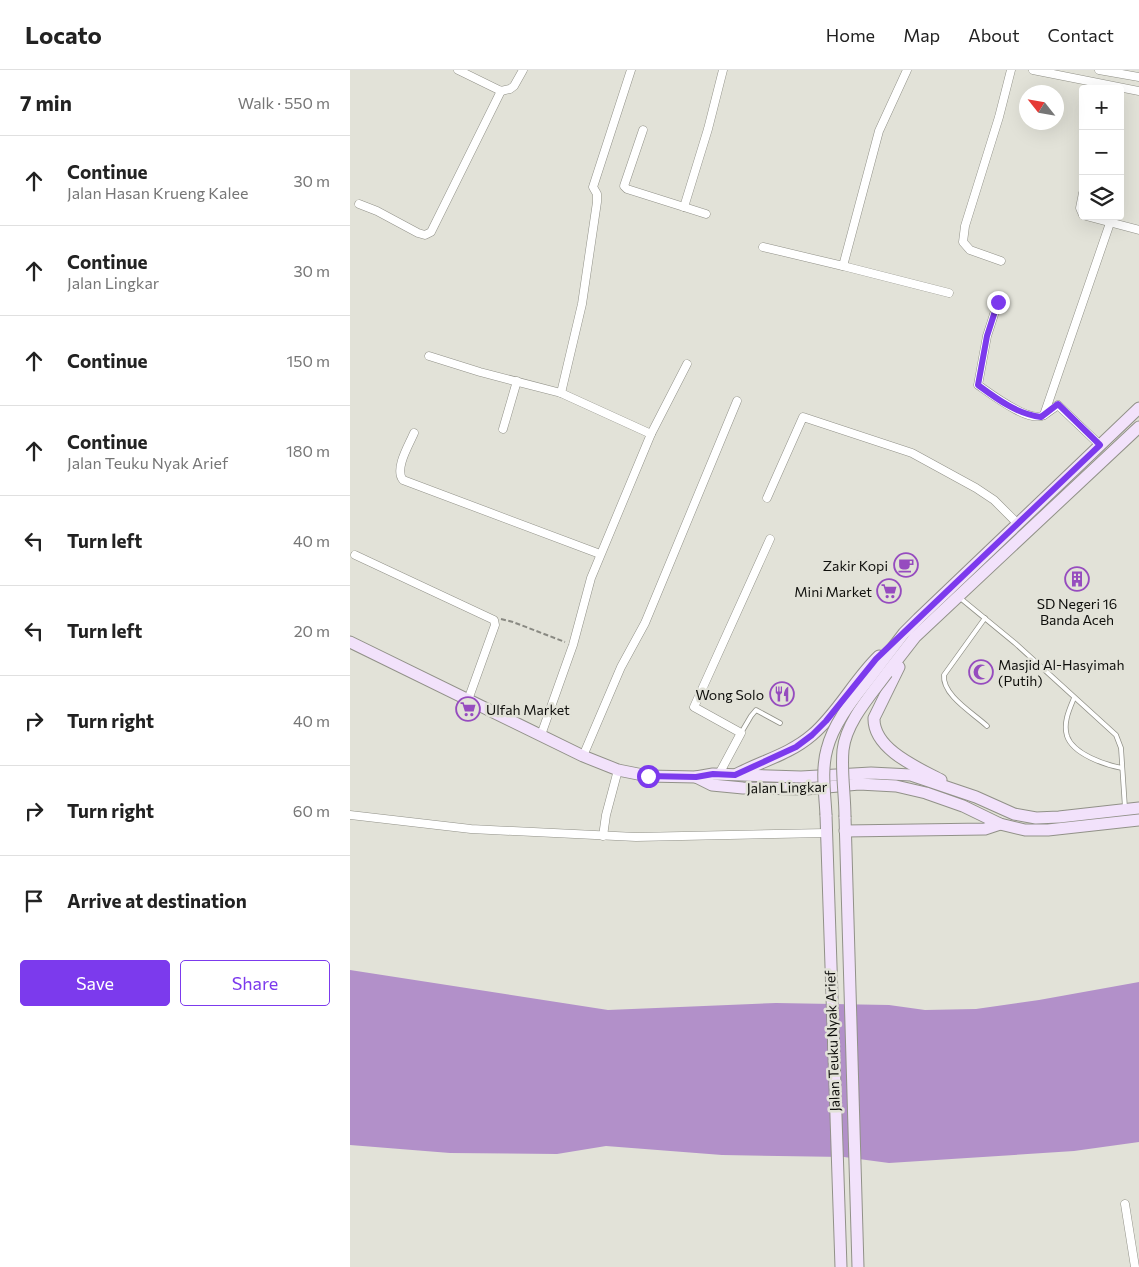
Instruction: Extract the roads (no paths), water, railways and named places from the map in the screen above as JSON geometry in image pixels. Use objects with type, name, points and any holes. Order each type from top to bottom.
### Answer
[{"type":"main road","points":[[882,670],[910,635],[1018,524],[1139,408]]},
{"type":"main road","points":[[735,775],[796,747],[812,735],[826,721],[870,666],[959,597],[1139,427]]},
{"type":"main road","points":[[910,635],[877,710],[874,725],[876,733],[888,748],[908,762],[976,797]]},
{"type":"main road","points":[[350,642],[617,774],[696,777]]},
{"type":"main road","name":"Jalan Teuku Nyak Arief","points":[[841,1267],[824,774],[829,744],[842,716],[882,670]]},
{"type":"main road","name":"Jalan Teuku Nyak Arief","points":[[858,1267],[843,750],[846,738],[882,670]]},
{"type":"main road","name":"Jalan Lingkar","points":[[696,777],[713,774],[801,777],[871,773],[911,775],[976,797],[1014,814],[1045,818],[1125,806],[1139,808]]},
{"type":"main road","name":"Jalan Lingkar","points":[[696,777],[712,785],[744,788],[806,789],[859,784],[896,786],[926,793],[1014,828],[1036,830],[1139,820]]},
{"type":"main road","points":[[1014,814],[1014,828]]},
{"type":"main road","points":[[845,831],[985,829],[1000,824]]},
{"type":"street","points":[[458,70],[501,91],[514,86],[523,70]]},
{"type":"street","points":[[561,393],[582,304],[597,202],[597,194],[593,187],[631,70]]},
{"type":"street","points":[[684,206],[708,129],[723,70]]},
{"type":"street","points":[[843,266],[879,131],[907,70]]},
{"type":"street","points":[[1001,261],[970,250],[963,242],[965,226],[999,117],[1011,70]]},
{"type":"street","points":[[1033,70],[1099,85]]},
{"type":"street","points":[[1099,70],[1139,77]]},
{"type":"street","points":[[1124,89],[1139,91]]},
{"type":"street","points":[[359,204],[377,211],[418,233],[425,235],[431,232],[501,91]]},
{"type":"street","points":[[643,130],[624,186],[627,189],[706,214]]},
{"type":"street","points":[[1100,220],[1139,230]]},
{"type":"street","points":[[1044,415],[1110,223]]},
{"type":"street","points":[[763,247],[949,294]]},
{"type":"street","points":[[998,302],[987,336],[978,385],[1029,416],[1041,417],[1058,404],[1100,445]]},
{"type":"street","points":[[428,356],[561,393],[651,434]]},
{"type":"street","points":[[541,735],[573,645],[587,589],[600,554],[651,434],[687,364]]},
{"type":"street","points":[[503,429],[517,381]]},
{"type":"street","points":[[582,756],[621,668],[644,623],[737,401]]},
{"type":"street","points":[[767,498],[802,417],[912,453],[994,500],[1018,524]]},
{"type":"street","points":[[414,433],[399,470],[403,480],[600,554]]},
{"type":"street","points":[[719,774],[741,733],[694,707],[770,538]]},
{"type":"street","points":[[354,555],[494,620],[495,625],[468,700]]},
{"type":"street","points":[[603,836],[606,815],[617,774]]},
{"type":"street","points":[[350,815],[471,829],[603,836],[687,837],[826,833]]},
{"type":"street","points":[[1125,1204],[1135,1267]]},
{"type":"lane","points":[[959,597],[1116,735],[1121,748],[1126,822]]},
{"type":"lane","points":[[985,618],[943,679],[949,693],[987,726]]},
{"type":"lane","points":[[1074,698],[1067,715],[1066,728],[1067,736],[1072,744],[1097,762],[1122,768]]},
{"type":"lane","points":[[741,733],[750,716],[756,710],[780,723]]},
{"type":"place","name":"Zakir Kopi","points":[[906,565]]},
{"type":"place","name":"SD Negeri 16 Banda Aceh","points":[[1077,579]]},
{"type":"place","name":"Mini Market","points":[[889,591]]},
{"type":"place","name":"Masjid Al-Hasyimah (Putih)","points":[[981,672]]},
{"type":"place","name":"Wong Solo","points":[[782,694]]},
{"type":"place","name":"Ulfah Market","points":[[468,709]]}]
